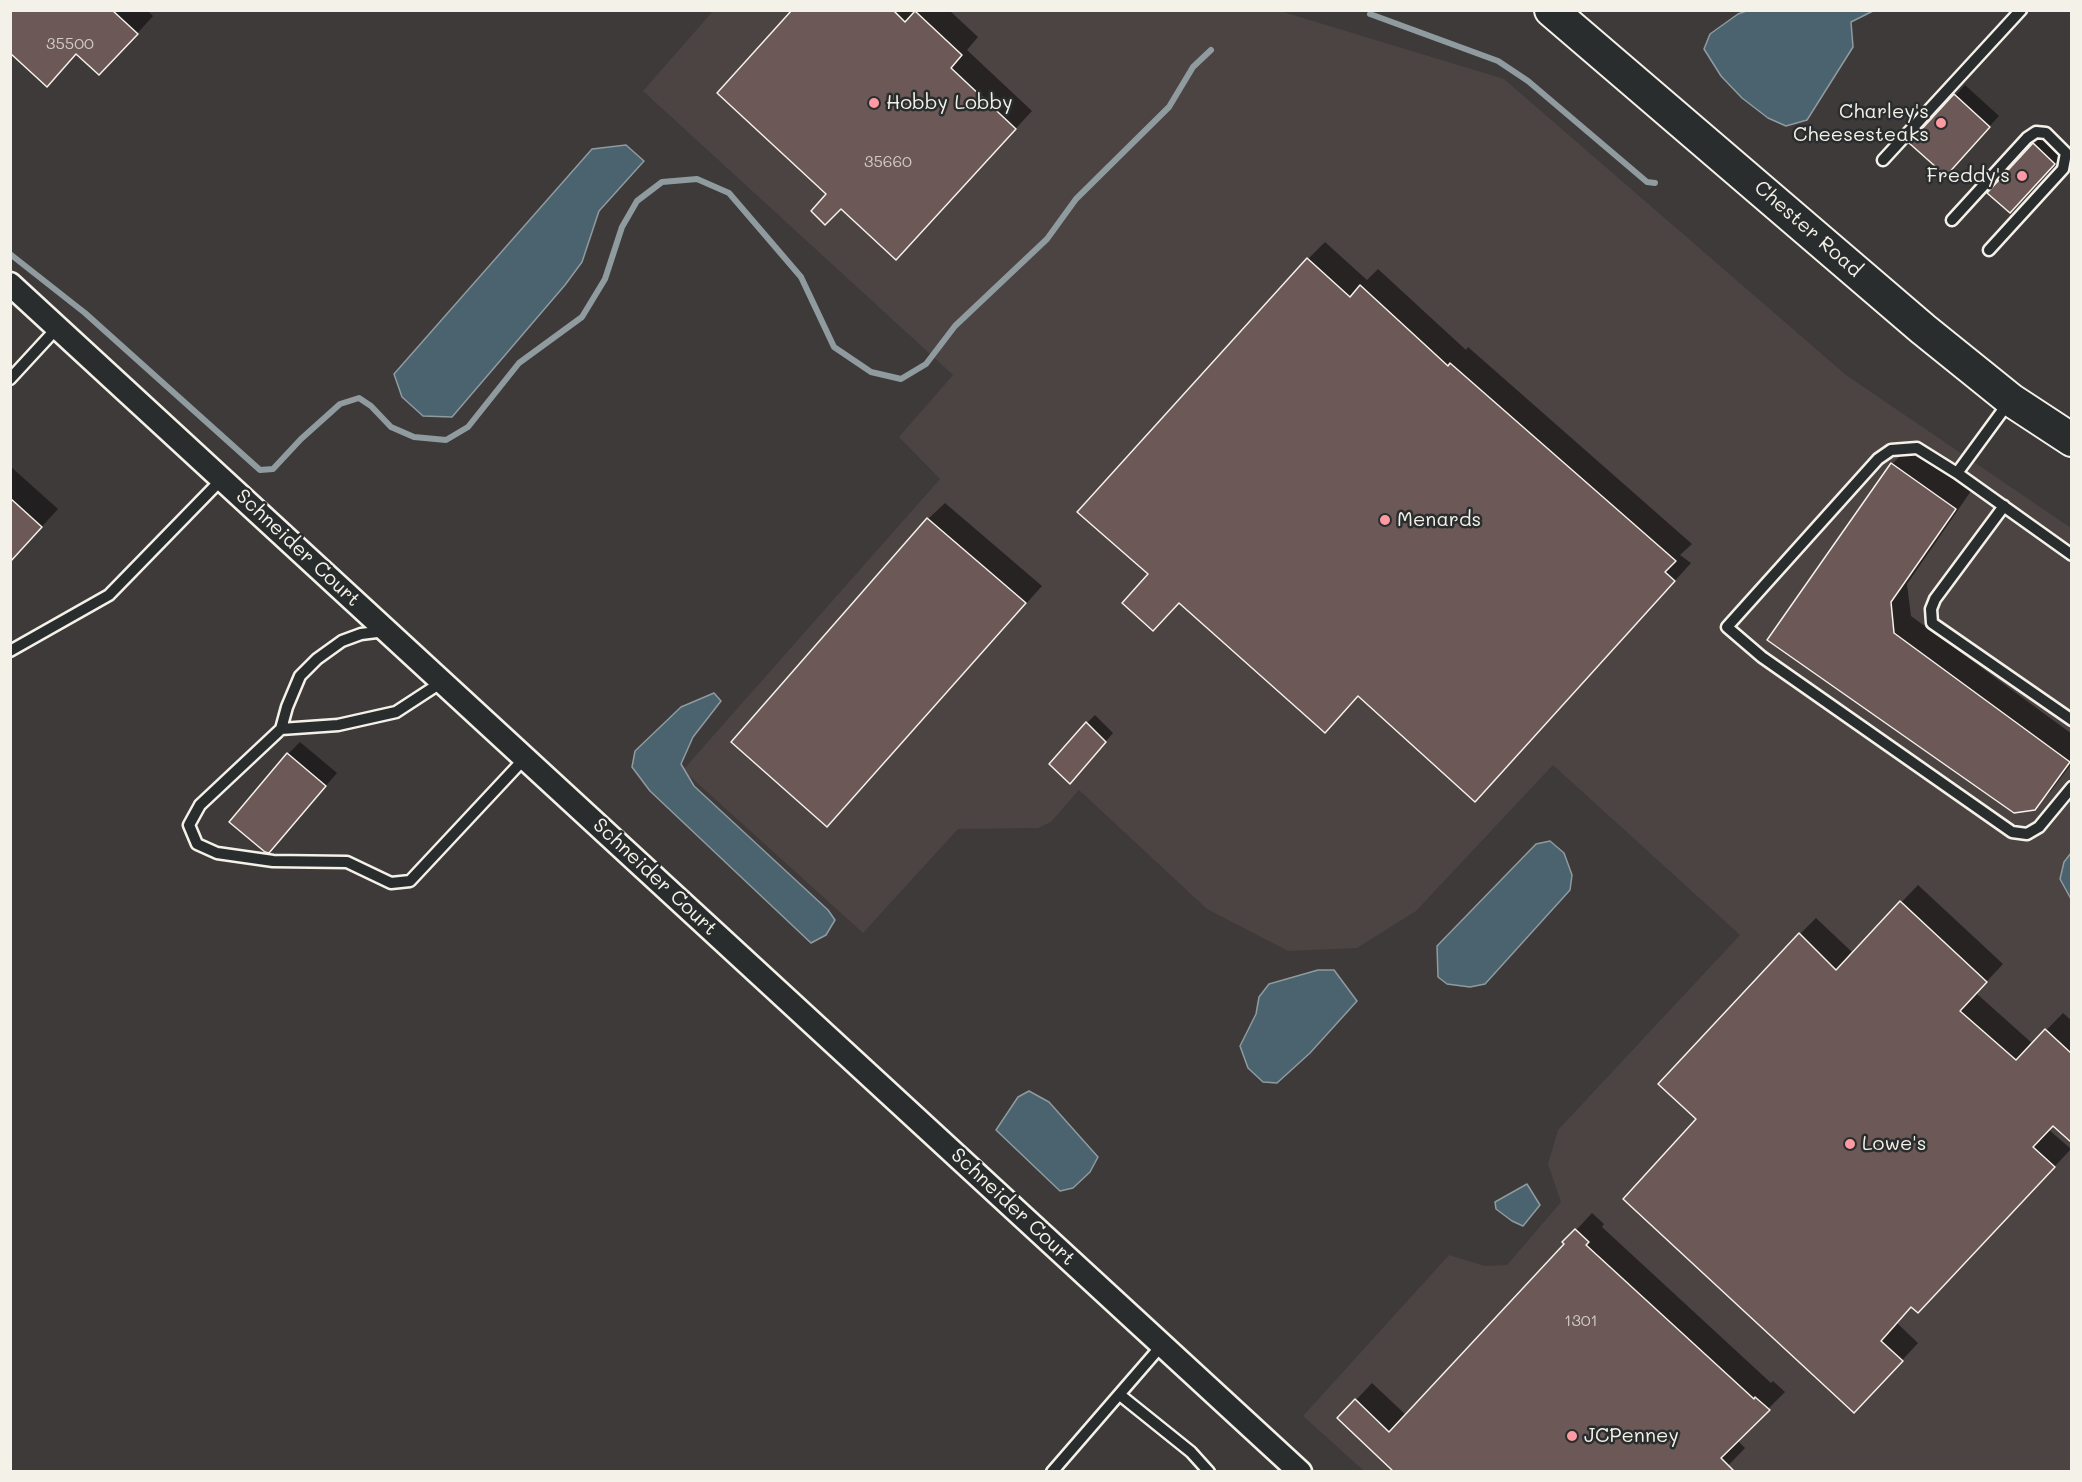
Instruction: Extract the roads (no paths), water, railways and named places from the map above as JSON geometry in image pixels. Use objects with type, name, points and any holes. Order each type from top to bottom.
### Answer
[{"type":"street","name":"Chester Road","points":[[1551,10],[1923,329],[2010,400],[2072,440]]},
{"type":"street","name":"Schneider Court","points":[[10,284],[1300,1472]]},
{"type":"lane","points":[[1883,160],[2021,10]]},
{"type":"lane","points":[[1952,220],[2027,138],[2036,132],[2046,133],[2066,153],[2063,169],[1989,250]]},
{"type":"lane","points":[[10,379],[58,327]]},
{"type":"lane","points":[[1957,473],[2010,400]]},
{"type":"lane","points":[[2072,555],[1957,473],[1917,448],[1891,450],[1878,459],[1727,627],[1762,657],[2012,832],[2027,834],[2039,827],[2072,787]]},
{"type":"lane","points":[[10,651],[109,596],[222,479]]},
{"type":"lane","points":[[2004,506],[1935,598],[1931,609],[1932,623],[2072,720]]},
{"type":"lane","points":[[388,631],[360,634],[342,641],[317,659],[300,676],[286,707],[281,729],[200,805],[189,825],[196,844],[217,853],[273,861],[347,862],[391,883],[410,881],[525,758]]},
{"type":"lane","points":[[281,729],[338,725],[396,712],[442,682]]},
{"type":"lane","points":[[1052,1472],[1162,1345]]},
{"type":"lane","points":[[1120,1395],[1191,1452],[1209,1472]]},
{"type":"water","points":[[1749,10],[1873,10],[1851,22],[1853,47],[1807,120],[1786,126],[1768,118],[1742,98],[1721,76],[1704,49],[1710,34],[1738,14]]},
{"type":"water","points":[[626,145],[644,161],[599,211],[582,262],[565,285],[452,417],[423,416],[402,397],[394,374],[592,149]]},
{"type":"water","points":[[714,693],[721,701],[693,737],[681,764],[694,786],[828,910],[835,920],[826,935],[811,943],[650,791],[632,767],[635,751],[681,707]]},
{"type":"water","points":[[1550,841],[1564,853],[1572,875],[1570,890],[1485,984],[1470,987],[1447,984],[1438,977],[1437,946],[1536,844]]},
{"type":"water","points":[[2071,853],[2071,899],[2060,879],[2064,862]]},
{"type":"water","points":[[1318,970],[1334,970],[1357,1001],[1310,1053],[1277,1083],[1263,1082],[1248,1068],[1240,1046],[1256,1014],[1259,997],[1269,984]]},
{"type":"water","points":[[1029,1091],[1049,1102],[1098,1157],[1090,1172],[1073,1188],[1060,1191],[996,1130],[1018,1097]]},
{"type":"water","points":[[1527,1184],[1540,1205],[1523,1226],[1496,1209],[1495,1202]]},
{"type":"waterway","points":[[1370,14],[1498,61],[1528,81],[1647,182],[1655,183]]},
{"type":"waterway","points":[[10,254],[85,313],[260,470],[273,469],[301,439],[340,404],[359,398],[371,406],[391,427],[414,437],[446,440],[468,427],[519,363],[582,317],[605,279],[622,227],[637,201],[662,182],[697,179],[729,193],[801,277],[834,347],[871,372],[901,379],[926,364],[955,326],[1047,239],[1076,199],[1169,107],[1193,67],[1211,50]]},
{"type":"place","name":"Hobby Lobby","points":[[874,103]]},
{"type":"place","name":"Charley's Cheesesteaks","points":[[1941,123]]},
{"type":"place","name":"Freddy's","points":[[2022,176]]},
{"type":"place","name":"Menards","points":[[1385,520]]},
{"type":"place","name":"Lowe's","points":[[1850,1144]]},
{"type":"place","name":"JCPenney","points":[[1572,1436]]}]
